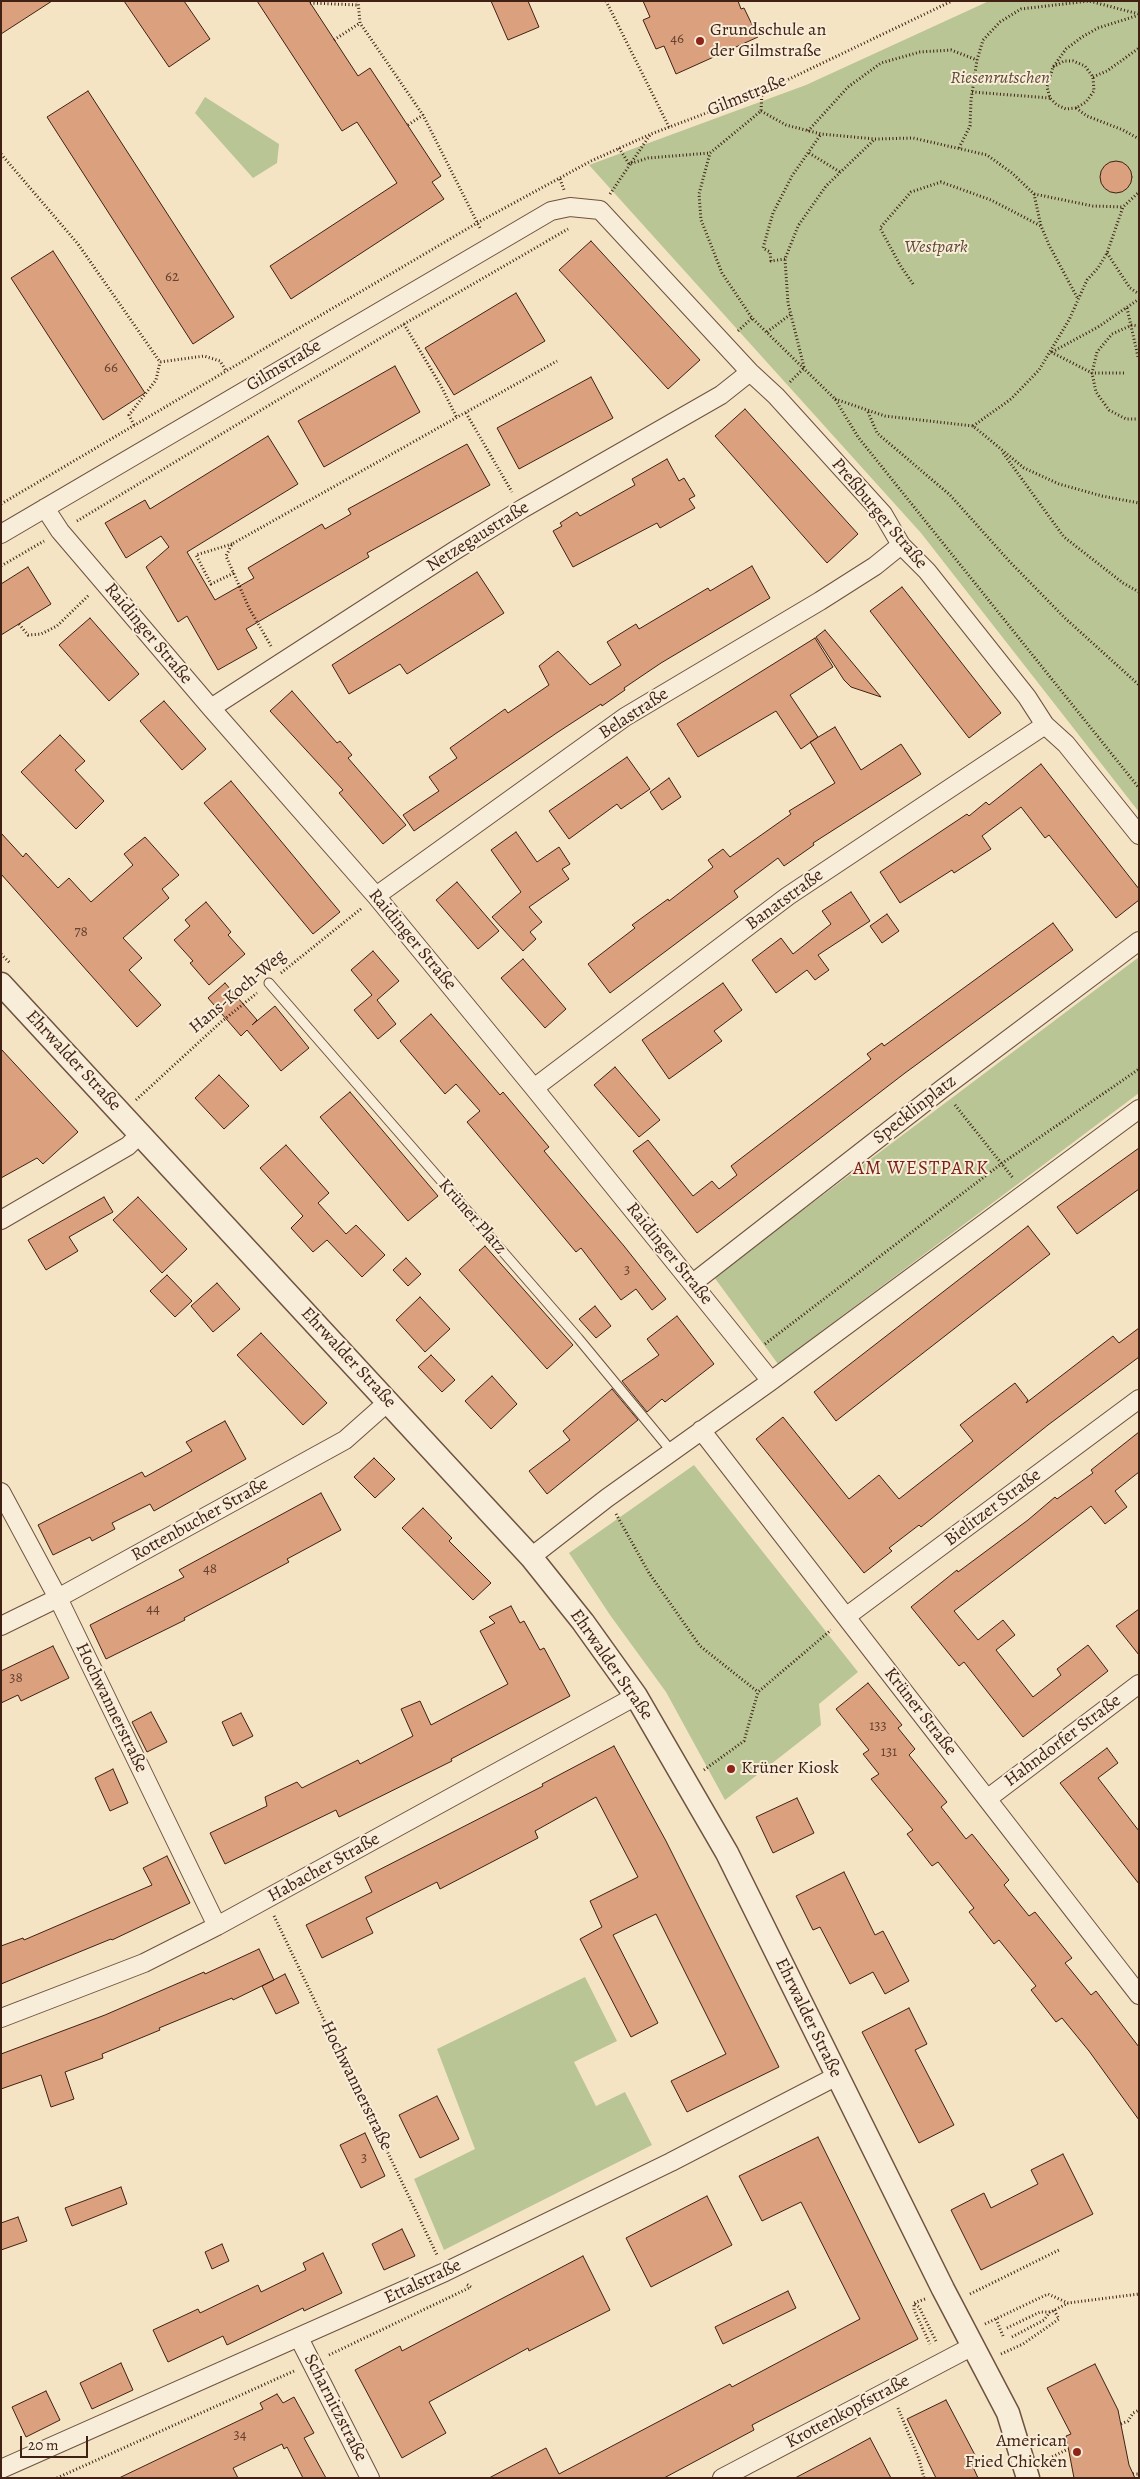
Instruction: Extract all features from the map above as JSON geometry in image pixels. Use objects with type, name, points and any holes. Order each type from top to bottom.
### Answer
[{"type":"street","name":"Gilmstraße","points":[[1,534],[489,245],[551,211],[570,207],[600,210]]},
{"type":"street","name":"Preßburger Straße","points":[[600,210],[750,372],[776,396],[883,514],[902,545],[927,571],[1027,697],[1045,725],[1066,744],[1139,835]]},
{"type":"street","name":"Netzegaustraße","points":[[211,708],[280,661],[522,509],[721,395],[750,372]]},
{"type":"street","name":"Raidinger Straße","points":[[45,508],[60,531],[211,708],[376,896],[693,1283],[770,1381]]},
{"type":"street","name":"Belastraße","points":[[376,896],[625,718],[820,601],[875,566],[902,545]]},
{"type":"street","name":"Banatstraße","points":[[534,1088],[788,896],[1045,725]]},
{"type":"street","name":"Specklinplatz","points":[[693,1283],[942,1089],[1139,941]]},
{"type":"street","name":"Ehrwalder Straße","points":[[8,976],[121,1113],[389,1401],[531,1557],[583,1622],[636,1696],[700,1777],[727,1853],[837,2076],[985,2342],[1008,2413],[1038,2473]]},
{"type":"street","points":[[531,1557],[607,1498],[673,1452],[1026,1194],[1139,1109]]},
{"type":"street","points":[[1,1220],[128,1146],[141,1133]]},
{"type":"street","name":"Bielitzer Straße","points":[[847,1616],[1139,1399]]},
{"type":"street","name":"Rottenbucher Straße","points":[[1,1626],[58,1598],[345,1440],[389,1401]]},
{"type":"street","name":"Krüner Straße","points":[[701,1430],[987,1799],[1136,1985]]},
{"type":"street","name":"Hochwannerstraße","points":[[1,1492],[58,1598],[217,1926]]},
{"type":"street","name":"Hahndorfer Straße","points":[[987,1799],[1139,1684]]},
{"type":"street","name":"Habacher Straße","points":[[1,2018],[144,1963],[217,1926],[636,1696]]},
{"type":"street","name":"Ettalstraße","points":[[1,2469],[445,2272],[671,2162],[837,2076]]},
{"type":"street","name":"Scharnitzstraße","points":[[299,2338],[370,2478]]},
{"type":"street","name":"Krottenkopfstraße","points":[[722,2478],[985,2342]]},
{"type":"lane","name":"Krüner Platz","points":[[269,983],[578,1338],[673,1452]]},
{"type":"path","points":[[606,1],[669,127]]},
{"type":"path","name":"Gilmstraße","points":[[1,504],[477,223],[591,161],[651,134],[762,92],[952,1]]},
{"type":"path","points":[[959,148],[970,126],[974,75],[983,40],[1000,22],[1021,9],[1089,1],[1139,15]]},
{"type":"path","points":[[310,3],[358,3],[360,24],[423,115],[473,214]]},
{"type":"path","points":[[1053,67],[1064,61],[1073,61],[1085,66],[1093,77],[1094,91],[1086,102],[1076,108],[1066,109],[1057,105],[1050,98],[1048,82],[1053,67],[1066,49],[1082,37],[1098,28],[1139,15]]},
{"type":"path","points":[[334,40],[360,24]]},
{"type":"path","points":[[1093,77],[1107,71],[1139,48]]},
{"type":"path","points":[[808,130],[848,87],[881,63],[920,52],[951,50],[977,60]]},
{"type":"path","points":[[974,75],[1036,78],[1048,82]]},
{"type":"path","points":[[762,92],[761,111],[710,153],[698,194],[703,227],[722,272],[752,318],[834,399],[858,437],[1139,788]]},
{"type":"path","points":[[972,92],[1050,98]]},
{"type":"path","points":[[1076,108],[1092,119],[1123,130],[1139,139]]},
{"type":"path","points":[[761,111],[786,125],[821,134],[875,138],[913,138],[959,148],[986,156],[1012,173],[1034,194],[1093,206],[1123,207]]},
{"type":"path","points":[[408,125],[423,115]]},
{"type":"path","points":[[1,566],[404,324],[600,210],[629,164],[651,134]]},
{"type":"path","points":[[785,259],[771,261],[770,252],[763,248],[773,213],[792,176],[821,134]]},
{"type":"path","points":[[804,368],[791,314],[785,259],[798,226],[826,186],[875,138]]},
{"type":"path","points":[[619,148],[629,164]]},
{"type":"path","points":[[629,164],[648,158],[710,153]]},
{"type":"path","points":[[809,153],[840,172]]},
{"type":"path","points":[[1,154],[78,244],[160,362],[156,380],[129,415],[135,425]]},
{"type":"path","points":[[913,284],[900,266],[880,228],[911,192],[941,182],[991,200],[1041,226]]},
{"type":"path","points":[[973,426],[1011,399],[1039,370],[1051,352],[1087,280],[1098,268],[1107,253],[1123,207],[1139,192]]},
{"type":"path","points":[[1034,194],[1041,226],[1078,299]]},
{"type":"path","points":[[1107,253],[1130,288],[1139,294]]},
{"type":"path","points":[[1051,352],[1078,338],[1139,299]]},
{"type":"path","points":[[1127,308],[1138,357]]},
{"type":"path","points":[[767,332],[791,314]]},
{"type":"path","points":[[404,324],[441,386],[457,418]]},
{"type":"path","points":[[1139,326],[1132,325],[1112,334],[1097,352],[1092,373],[1096,392],[1109,410],[1126,419],[1139,419]]},
{"type":"path","points":[[1051,352],[1092,373],[1125,373]]},
{"type":"path","points":[[160,362],[204,356],[220,361],[226,371]]},
{"type":"path","points":[[234,572],[211,584],[196,555],[232,544],[557,361]]},
{"type":"path","points":[[834,399],[868,412],[925,422],[973,426],[1024,468],[1060,484],[1102,496],[1139,503]]},
{"type":"path","points":[[466,412],[522,509]]},
{"type":"path","points":[[868,412],[877,433],[950,496],[983,529],[1010,562],[1066,620],[1139,685]]},
{"type":"path","points":[[1000,450],[1064,536],[1123,583],[1139,592]]},
{"type":"path","points":[[232,544],[226,556],[249,608],[280,661]]},
{"type":"path","points":[[19,624],[28,635],[41,634],[57,626],[103,581]]},
{"type":"path","name":"Hans-Koch-Weg","points":[[121,1113],[221,1022],[376,896]]},
{"type":"path","points":[[1,954],[8,976]]},
{"type":"path","points":[[750,1355],[1002,1164],[1139,1069]]},
{"type":"path","points":[[942,1089],[1026,1194]]},
{"type":"path","points":[[131,1091],[144,1105]]},
{"type":"path","points":[[607,1498],[649,1573],[700,1646],[758,1692]]},
{"type":"path","points":[[700,1777],[744,1741],[758,1692],[847,1616]]},
{"type":"path","points":[[698,1762],[700,1777]]},
{"type":"path","name":"Hochwannerstraße","points":[[266,1900],[445,2272]]},
{"type":"path","points":[[971,2303],[968,2295],[1059,2250]]},
{"type":"path","points":[[57,2478],[312,2363],[472,2287],[445,2272]]},
{"type":"path","points":[[983,2325],[1048,2294],[1068,2303]]},
{"type":"path","points":[[1012,2337],[1044,2320],[1052,2311],[1068,2303],[1139,2294]]},
{"type":"path","points":[[928,2298],[930,2302]]},
{"type":"path","points":[[914,2303],[920,2308],[936,2341]]},
{"type":"path","points":[[914,2310],[930,2344]]},
{"type":"path","points":[[979,2318],[983,2325],[985,2342],[998,2356],[1023,2344],[1059,2319],[1052,2311]]},
{"type":"path","points":[[1007,2328],[1040,2312],[1052,2311]]},
{"type":"path","points":[[996,2319],[1003,2336]]},
{"type":"path","points":[[890,2390],[919,2458],[924,2478]]},
{"type":"path","points":[[1121,2424],[1128,2421],[1133,2413],[1139,2410]]},
{"type":"path","points":[[1038,2473],[1046,2460],[1068,2449]]},
{"type":"path","points":[[1043,2451],[1046,2460]]},
{"type":"path","points":[[1133,2474],[1139,2474]]},
{"type":"green space","name":"Westpark","points":[[989,1],[1139,1],[1139,812],[921,533],[589,165],[806,85]]},
{"type":"green space","points":[[205,97],[279,144],[277,163],[253,178],[195,113]]},
{"type":"green space","points":[[1139,957],[1139,1093],[778,1364],[714,1277]]},
{"type":"green space","points":[[694,1465],[858,1672],[819,1704],[821,1725],[725,1800],[666,1692],[610,1615],[569,1553]]},
{"type":"green space","points":[[585,1977],[617,2041],[574,2062],[596,2106],[625,2092],[652,2145],[444,2250],[414,2179],[475,2149],[437,2049]]},
{"type":"building","points":[[1,1],[52,1],[1,34]]},
{"type":"building","points":[[124,1],[184,1],[210,39],[169,67]]},
{"type":"building","points":[[257,1],[309,1],[358,76],[370,68],[441,176],[432,182],[444,199],[291,299],[270,266],[397,183],[357,122],[342,131]]},
{"type":"building","points":[[491,1],[528,1],[539,27],[508,40]]},
{"type":"building","name":"Grundschule an der Gilmstraße","points":[[643,1],[738,1],[741,9],[744,8],[758,37],[676,74],[664,46],[656,49],[643,20],[650,17]]},
{"type":"building","points":[[88,91],[234,317],[193,344],[47,117]]},
{"type":"building","points":[[1116,161],[1122,162],[1127,166],[1131,171],[1131,183],[1127,188],[1122,192],[1116,193],[1110,192],[1105,188],[1101,183],[1100,177],[1101,171],[1105,166],[1110,162]]},
{"type":"building","points":[[591,241],[700,360],[668,389],[559,270]]},
{"type":"building","points":[[53,251],[145,393],[103,420],[11,278]]},
{"type":"building","points":[[516,293],[545,341],[454,395],[425,348]]},
{"type":"building","points":[[395,366],[420,412],[324,467],[298,421]]},
{"type":"building","points":[[591,377],[613,418],[519,469],[497,428]]},
{"type":"building","points":[[745,409],[858,534],[827,563],[715,436]]},
{"type":"building","points":[[268,436],[298,484],[187,552],[215,600],[254,578],[248,568],[322,524],[325,529],[351,514],[348,509],[467,444],[490,485],[367,553],[369,557],[246,629],[257,648],[218,670],[187,616],[178,622],[146,567],[169,547],[161,536],[126,558],[105,523],[145,500],[150,509]]},
{"type":"building","points":[[667,459],[679,481],[684,478],[695,496],[689,499],[695,508],[660,528],[657,523],[573,567],[553,531],[562,526],[560,523],[577,512],[580,516],[635,485],[632,479]]},
{"type":"building","points":[[752,566],[770,598],[661,663],[624,688],[625,690],[602,706],[601,704],[558,732],[414,831],[403,815],[439,791],[429,777],[457,758],[450,748],[505,709],[508,713],[549,685],[539,666],[558,651],[590,685],[621,665],[607,642],[636,624],[639,629],[708,588],[710,591]]},
{"type":"building","points":[[28,567],[51,604],[1,635],[1,584]]},
{"type":"building","points":[[477,572],[504,613],[407,674],[400,664],[349,694],[332,665]]},
{"type":"building","points":[[902,587],[1001,713],[969,738],[870,611]]},
{"type":"building","points":[[90,618],[139,674],[109,701],[59,645]]},
{"type":"building","points":[[825,630],[881,697],[851,687],[844,680],[816,637]]},
{"type":"building","points":[[815,638],[833,667],[790,695],[818,737],[801,749],[776,711],[698,757],[677,724]]},
{"type":"building","points":[[292,691],[337,743],[340,741],[352,755],[348,758],[406,825],[383,844],[339,793],[343,790],[270,711]]},
{"type":"building","points":[[164,701],[206,749],[182,770],[140,721]]},
{"type":"building","points":[[835,727],[861,770],[901,744],[921,774],[813,843],[814,845],[784,866],[778,858],[734,891],[738,897],[610,993],[588,964],[635,928],[632,925],[668,899],[669,901],[713,867],[708,860],[723,849],[730,857],[791,814],[789,811],[835,783],[810,742]]},
{"type":"building","points":[[60,735],[85,761],[75,770],[104,801],[76,829],[21,772]]},
{"type":"building","points":[[627,757],[650,789],[621,809],[617,804],[569,839],[549,811]]},
{"type":"building","points":[[1041,764],[1139,889],[1139,900],[1116,918],[1049,835],[1045,838],[1021,807],[982,836],[991,849],[954,873],[952,870],[900,903],[880,872],[967,814],[969,816],[986,802],[989,805]]},
{"type":"building","points":[[669,778],[681,797],[662,810],[650,792]]},
{"type":"building","points":[[231,781],[340,912],[313,934],[204,803]]},
{"type":"building","points":[[516,832],[537,862],[559,847],[570,864],[562,869],[569,879],[529,907],[542,922],[530,932],[536,939],[523,951],[492,917],[521,892],[491,850]]},
{"type":"building","points":[[1,833],[23,857],[26,853],[58,888],[69,878],[91,902],[133,865],[124,854],[145,837],[179,875],[162,889],[169,898],[123,938],[142,958],[129,970],[161,1005],[137,1027],[1,874]]},
{"type":"building","points":[[457,882],[499,931],[478,949],[436,900]]},
{"type":"building","points":[[851,892],[870,921],[818,955],[829,970],[815,980],[807,970],[776,993],[752,960],[781,938],[793,954],[831,924],[822,911]]},
{"type":"building","points":[[206,902],[231,932],[228,935],[245,954],[209,985],[190,963],[193,961],[174,940],[190,926],[185,920]]},
{"type":"building","points":[[887,914],[899,931],[882,943],[870,926]]},
{"type":"building","points":[[1053,923],[1073,950],[905,1073],[697,1233],[633,1151],[648,1140],[693,1196],[712,1181],[719,1189],[737,1175],[731,1166],[871,1059],[867,1054],[882,1043],[884,1046]]},
{"type":"building","points":[[373,951],[399,981],[377,1000],[396,1024],[378,1039],[354,1010],[372,995],[351,970]]},
{"type":"building","points":[[523,959],[566,1009],[545,1028],[501,978]]},
{"type":"building","points":[[225,983],[257,1020],[252,1025],[275,1006],[309,1048],[281,1071],[247,1030],[241,1036],[208,998]]},
{"type":"building","points":[[723,983],[742,1010],[714,1031],[722,1041],[669,1079],[642,1040]]},
{"type":"building","points":[[431,1014],[500,1095],[503,1092],[549,1147],[544,1151],[666,1299],[652,1310],[636,1289],[621,1300],[581,1248],[576,1252],[467,1122],[480,1111],[456,1084],[445,1094],[400,1041]]},
{"type":"building","points":[[1,1049],[78,1132],[43,1164],[37,1158],[1,1178]]},
{"type":"building","points":[[615,1067],[660,1120],[639,1137],[594,1085]]},
{"type":"building","points":[[219,1075],[249,1106],[224,1129],[195,1098]]},
{"type":"building","points":[[350,1092],[438,1196],[408,1221],[320,1117]]},
{"type":"building","points":[[286,1145],[329,1193],[318,1203],[346,1234],[356,1225],[385,1255],[362,1277],[327,1240],[313,1252],[291,1228],[303,1216],[260,1168]]},
{"type":"building","points":[[1139,1148],[1139,1189],[1077,1234],[1057,1207]]},
{"type":"building","points":[[104,1197],[113,1212],[69,1237],[78,1251],[46,1270],[28,1240]]},
{"type":"building","points":[[138,1197],[187,1249],[162,1273],[113,1220]]},
{"type":"building","points":[[1028,1226],[1050,1254],[836,1421],[814,1392]]},
{"type":"building","points":[[485,1246],[573,1345],[547,1369],[459,1270]]},
{"type":"building","points":[[406,1258],[421,1274],[408,1286],[393,1270]]},
{"type":"building","points":[[167,1275],[192,1301],[175,1317],[150,1291]]},
{"type":"building","points":[[217,1283],[240,1309],[213,1332],[191,1306]]},
{"type":"building","points":[[420,1297],[450,1329],[425,1352],[396,1320]]},
{"type":"building","points":[[595,1306],[611,1326],[596,1338],[579,1319]]},
{"type":"building","points":[[677,1316],[714,1364],[665,1402],[662,1399],[647,1412],[622,1381],[659,1355],[647,1339]]},
{"type":"building","points":[[1139,1328],[1139,1357],[1048,1425],[921,1527],[919,1525],[889,1548],[892,1551],[864,1573],[756,1439],[783,1417],[849,1499],[879,1475],[899,1499],[973,1441],[960,1425],[1015,1383],[1028,1400],[1026,1403],[1113,1336],[1119,1343]]},
{"type":"building","points":[[261,1333],[327,1403],[303,1425],[237,1355]]},
{"type":"building","points":[[431,1355],[455,1380],[442,1392],[418,1367]]},
{"type":"building","points":[[492,1376],[517,1404],[491,1429],[465,1401]]},
{"type":"building","points":[[612,1389],[638,1420],[547,1494],[529,1471],[570,1440],[563,1431]]},
{"type":"building","points":[[225,1421],[246,1459],[154,1511],[150,1504],[112,1523],[115,1529],[92,1541],[90,1537],[53,1555],[38,1525],[142,1472],[145,1477],[192,1451],[186,1442]]},
{"type":"building","points":[[1139,1432],[1139,1472],[1115,1491],[1127,1507],[1105,1524],[1091,1506],[954,1611],[978,1640],[1003,1620],[1015,1635],[996,1650],[1033,1697],[1061,1675],[1057,1669],[1088,1645],[1108,1671],[1023,1737],[964,1662],[959,1666],[911,1607],[957,1570],[958,1572],[1028,1520],[1055,1497],[1057,1499],[1093,1473],[1091,1470]]},
{"type":"building","points":[[374,1458],[395,1479],[375,1498],[354,1477]]},
{"type":"building","points":[[321,1493],[341,1530],[287,1559],[289,1562],[184,1618],[185,1620],[106,1659],[90,1625],[184,1577],[179,1570]]},
{"type":"building","points":[[423,1508],[452,1538],[449,1541],[491,1583],[473,1600],[402,1528]]},
{"type":"building","points":[[511,1606],[520,1623],[524,1621],[540,1650],[544,1648],[570,1696],[451,1759],[452,1761],[339,1817],[336,1810],[225,1864],[210,1833],[267,1806],[265,1797],[297,1782],[302,1788],[358,1760],[360,1764],[413,1736],[401,1709],[420,1701],[431,1725],[508,1684],[480,1631],[495,1623],[489,1617]]},
{"type":"building","points":[[1139,1609],[1139,1655],[1116,1626]]},
{"type":"building","points":[[53,1646],[69,1678],[21,1701],[18,1695],[1,1703],[1,1671]]},
{"type":"building","points":[[868,1683],[902,1725],[898,1728],[915,1749],[909,1755],[947,1802],[941,1807],[966,1839],[972,1834],[1009,1880],[1004,1885],[1029,1916],[1035,1912],[1072,1958],[1065,1963],[1091,1995],[1096,1991],[1139,2047],[1139,2120],[1089,2051],[1062,2018],[1056,2022],[1031,1990],[1036,1986],[999,1940],[994,1944],[969,1912],[974,1908],[938,1862],[932,1866],[907,1834],[913,1830],[871,1779],[879,1774],[863,1754],[869,1750],[836,1709]]},
{"type":"building","points":[[151,1712],[167,1742],[147,1752],[132,1722]]},
{"type":"building","points":[[241,1713],[253,1736],[233,1746],[222,1722]]},
{"type":"building","points":[[614,1746],[666,1841],[779,2067],[687,2112],[671,2081],[726,2054],[656,1914],[613,1935],[658,2023],[631,2037],[580,1939],[602,1927],[590,1901],[638,1877],[596,1797],[535,1831],[538,1838],[440,1889],[437,1882],[366,1918],[373,1933],[322,1958],[306,1925],[372,1892],[365,1877],[543,1786],[542,1784]]},
{"type":"building","points":[[1107,1748],[1118,1763],[1098,1778],[1139,1831],[1139,1884],[1060,1783]]},
{"type":"building","points":[[113,1769],[128,1803],[110,1811],[95,1778]]},
{"type":"building","points":[[797,1798],[814,1833],[773,1853],[756,1817]]},
{"type":"building","points":[[167,1856],[190,1903],[112,1940],[1,1984],[1,1946],[23,1938],[24,1940],[152,1885],[143,1868]]},
{"type":"building","points":[[844,1872],[875,1935],[883,1931],[909,1981],[885,1994],[873,1972],[850,1984],[820,1927],[813,1930],[796,1896]]},
{"type":"building","points":[[259,1949],[274,1980],[233,2000],[232,1998],[159,2028],[160,2030],[102,2054],[103,2058],[65,2072],[74,2099],[51,2107],[41,2075],[1,2089],[1,2054],[105,2015],[204,1972],[205,1974]]},
{"type":"building","points":[[285,1974],[299,2003],[276,2014],[262,1986]]},
{"type":"building","points":[[909,2008],[927,2044],[915,2050],[954,2125],[919,2143],[862,2032]]},
{"type":"building","points":[[437,2096],[459,2139],[420,2158],[399,2115]]},
{"type":"building","points":[[365,2133],[385,2176],[361,2188],[340,2145]]},
{"type":"building","points":[[818,2137],[918,2339],[752,2425],[754,2430],[664,2478],[489,2478],[546,2448],[559,2474],[730,2384],[732,2387],[860,2319],[801,2202],[762,2221],[739,2176]]},
{"type":"building","points":[[1063,2154],[1093,2214],[981,2270],[951,2210],[984,2193],[991,2208],[1038,2184],[1031,2170]]},
{"type":"building","points":[[121,2187],[127,2204],[72,2226],[65,2208]]},
{"type":"building","points":[[707,2196],[732,2245],[651,2287],[626,2238]]},
{"type":"building","points":[[18,2217],[27,2241],[1,2250],[1,2223]]},
{"type":"building","points":[[402,2229],[415,2256],[384,2270],[372,2244]]},
{"type":"building","points":[[222,2244],[229,2261],[212,2269],[205,2252]]},
{"type":"building","points":[[323,2253],[342,2293],[304,2311],[303,2308],[227,2345],[223,2336],[168,2362],[153,2330],[198,2309],[200,2313],[258,2285],[261,2292],[306,2270],[303,2263]]},
{"type":"building","points":[[583,2256],[610,2310],[529,2351],[528,2348],[429,2402],[446,2433],[402,2458],[355,2370],[400,2346],[402,2351]]},
{"type":"building","points":[[788,2291],[796,2308],[723,2344],[715,2327]]},
{"type":"building","points":[[121,2363],[133,2390],[92,2409],[80,2383]]},
{"type":"building","points":[[1095,2364],[1118,2410],[1129,2465],[1135,2478],[1074,2478],[1066,2436],[1071,2434],[1047,2388]]},
{"type":"building","points":[[46,2391],[60,2420],[26,2437],[12,2407]]},
{"type":"building","points":[[277,2394],[283,2403],[294,2397],[314,2433],[304,2438],[326,2478],[303,2478],[287,2447],[284,2449],[282,2444],[233,2468],[238,2478],[119,2478],[263,2409],[260,2403]]},
{"type":"building","points":[[946,2400],[975,2455],[969,2458],[978,2478],[936,2478],[907,2419]]},
{"type":"building","points":[[870,2438],[891,2478],[795,2478],[835,2457]]},
{"type":"place","name":"Grundschule an der Gilmstraße","points":[[700,41]]},
{"type":"place","name":"Krüner Kiosk","points":[[731,1769]]},
{"type":"place","name":"American Fried Chicken","points":[[1077,2452]]},
{"type":"district","name":"AM WESTPARK","points":[[921,1169]]},
{"type":"park label","name":"Riesenrutschen","points":[[1000,79]]}]
